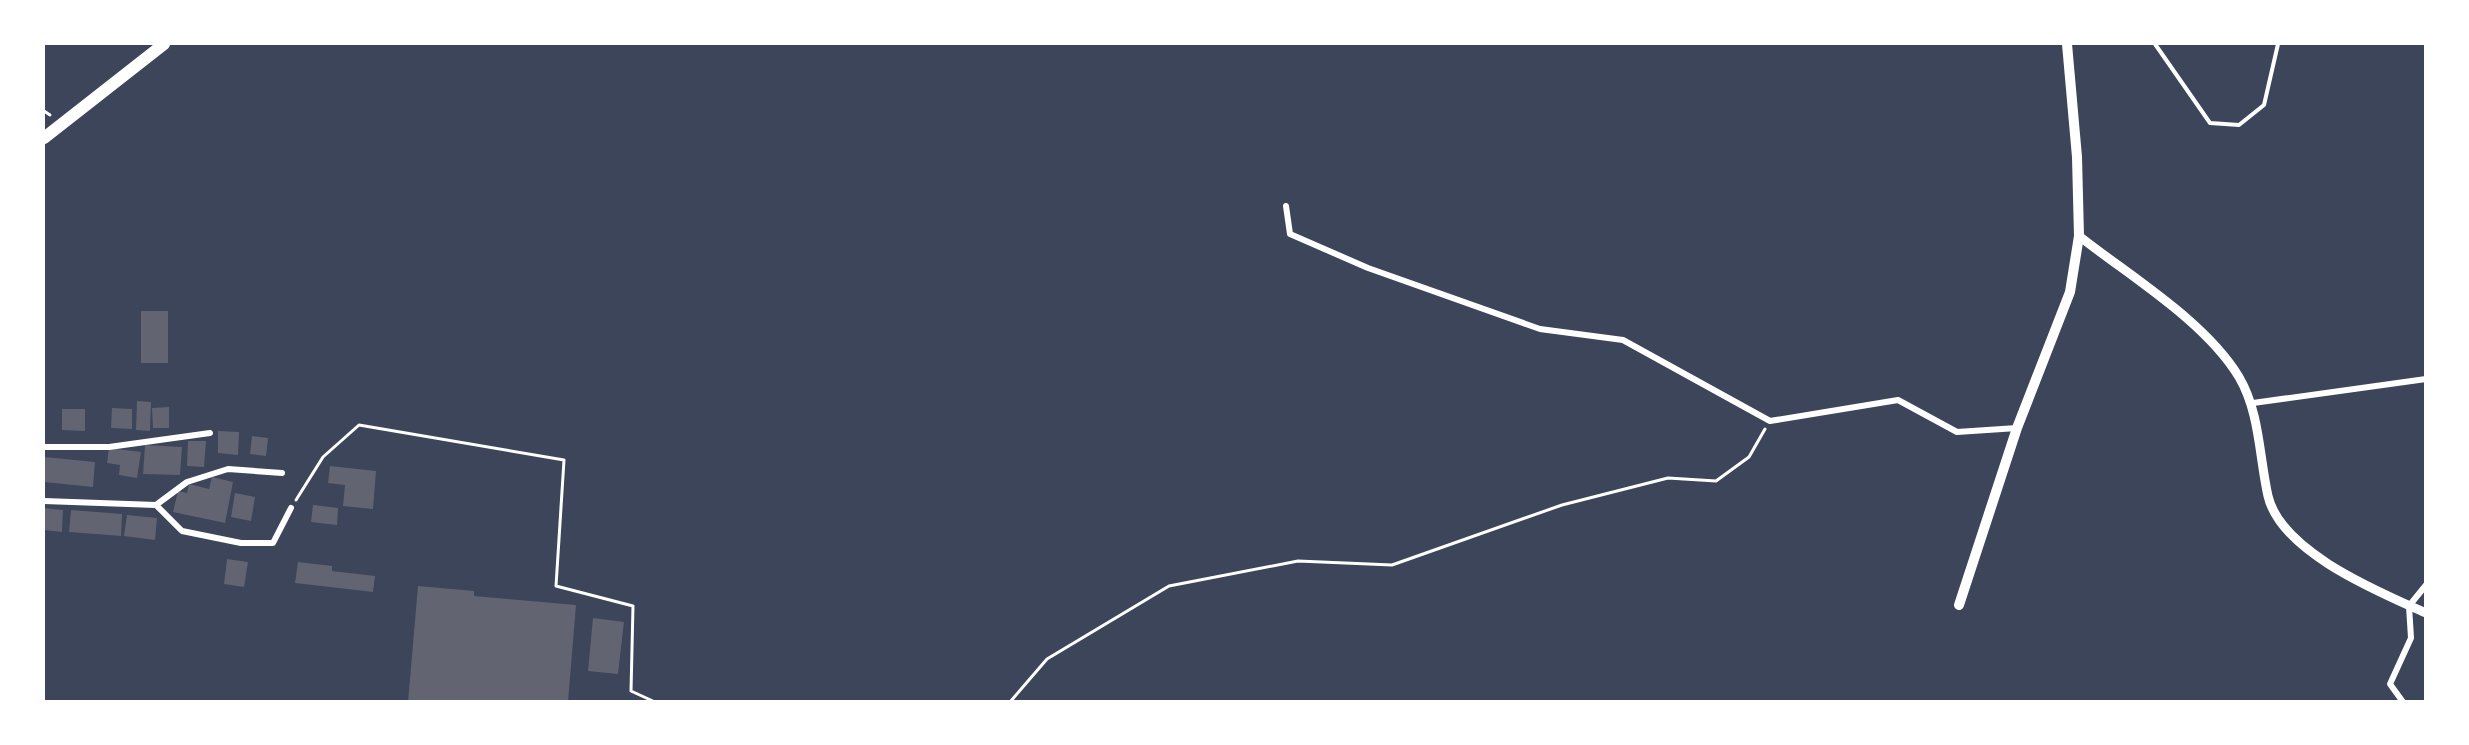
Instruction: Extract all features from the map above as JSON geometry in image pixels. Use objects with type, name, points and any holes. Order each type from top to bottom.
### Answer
[{"type":"main road","points":[[44,138],[164,44]]},
{"type":"main road","points":[[1959,605],[2017,428],[2070,292],[2079,236],[2077,157],[2067,44]]},
{"type":"street","points":[[1286,206],[1290,234],[1368,267],[1539,329],[1623,340],[1770,421],[1898,400],[1957,432],[2017,428]]},
{"type":"street","points":[[2079,236],[2204,331],[2238,375],[2253,402],[2269,500],[2297,540],[2350,577],[2426,613]]},
{"type":"street","points":[[2253,402],[2426,379]]},
{"type":"street","points":[[44,447],[109,447],[210,433]]},
{"type":"street","points":[[44,501],[156,506],[187,482],[228,469],[282,474]]},
{"type":"street","points":[[156,506],[182,531],[241,543],[273,543],[291,508]]},
{"type":"street","points":[[2403,702],[2390,684],[2411,638],[2409,606],[2426,585]]},
{"type":"lane","points":[[2154,44],[2210,123],[2239,125],[2264,105],[2278,44]]},
{"type":"path","points":[[1010,702],[1047,659],[1169,586],[1298,561],[1392,565],[1562,505],[1668,478],[1716,481],[1749,457],[1770,421]]},
{"type":"path","points":[[291,508],[323,457],[359,424],[564,460],[556,586],[633,606],[631,691],[655,702]]},
{"type":"shaded area","points":[[44,44],[2425,44],[2425,701],[44,701]]},
{"type":"building","points":[[141,311],[168,311],[168,363],[141,363]]},
{"type":"building","points":[[137,401],[151,402],[150,431],[136,430]]},
{"type":"building","points":[[169,407],[169,428],[153,428],[152,408]]},
{"type":"building","points":[[112,408],[132,409],[132,429],[111,428]]},
{"type":"building","points":[[62,409],[85,409],[85,431],[62,430]]},
{"type":"building","points":[[218,431],[239,432],[238,455],[218,453]]},
{"type":"building","points":[[252,436],[268,438],[266,456],[250,454]]},
{"type":"building","points":[[188,441],[206,441],[204,467],[187,466]]},
{"type":"building","points":[[145,445],[182,447],[180,475],[143,474]]},
{"type":"building","points":[[109,448],[141,452],[137,478],[119,475],[120,465],[107,463]]},
{"type":"building","points":[[44,457],[95,462],[93,487],[44,482]]},
{"type":"building","points":[[330,466],[376,471],[373,509],[343,506],[345,485],[328,483]]},
{"type":"building","points":[[212,477],[233,482],[225,523],[173,512],[178,491],[187,493],[189,484],[209,489]]},
{"type":"building","points":[[235,493],[255,497],[251,521],[231,517]]},
{"type":"building","points":[[313,505],[338,508],[337,525],[311,522]]},
{"type":"building","points":[[44,508],[63,510],[62,532],[44,530]]},
{"type":"building","points":[[71,510],[122,514],[121,536],[69,532]]},
{"type":"building","points":[[127,515],[157,518],[155,540],[124,536]]},
{"type":"building","points":[[227,559],[248,562],[244,587],[224,584]]},
{"type":"building","points":[[298,562],[332,566],[332,571],[375,576],[373,592],[295,583]]},
{"type":"building","points":[[418,586],[474,591],[474,596],[576,605],[568,702],[408,702]]},
{"type":"building","points":[[593,618],[624,622],[618,674],[588,671]]}]
